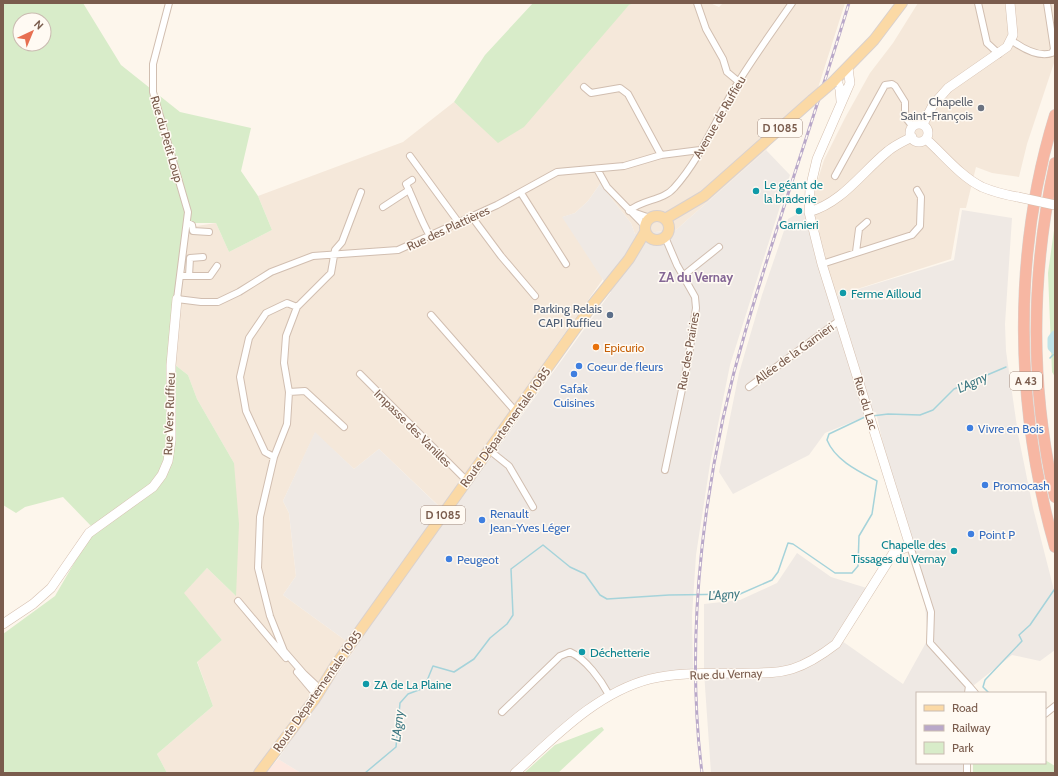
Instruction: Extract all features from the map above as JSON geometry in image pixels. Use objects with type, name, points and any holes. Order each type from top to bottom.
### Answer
[{"type":"highway","name":"A 43","points":[[1055,115],[1041,172],[1032,220],[1024,319],[1026,376],[1031,428],[1042,494],[1055,547]]},
{"type":"highway","name":"A 43","points":[[1055,163],[1044,218],[1040,253],[1036,346],[1042,420],[1055,497]]},
{"type":"main road","name":"D 1085","points":[[667,223],[704,196],[848,68],[874,40],[902,3]]},
{"type":"main road","points":[[660,217],[667,223],[665,237],[661,240],[648,229],[660,217]]},
{"type":"main road","name":"Route Départementale 1085","points":[[259,773],[319,691],[466,481],[490,450],[593,304],[629,260],[648,229]]},
{"type":"street","name":"Rue du Petit Loup","points":[[169,3],[153,64],[153,92],[188,212],[188,223],[177,299]]},
{"type":"street","points":[[697,3],[706,29],[723,59],[727,72],[739,82]]},
{"type":"street","name":"Avenue de Ruffieu","points":[[629,211],[639,203],[667,194],[673,189],[700,150],[739,82],[792,3]]},
{"type":"street","points":[[978,3],[987,43],[999,54]]},
{"type":"street","points":[[923,124],[933,105],[948,88],[999,54],[1012,40],[1014,35],[1010,3]]},
{"type":"street","points":[[1012,40],[1032,51],[1046,56],[1052,53],[1054,48],[1052,20],[1047,3]]},
{"type":"street","name":"Rue du Lac","points":[[848,68],[850,83],[817,159],[810,189],[809,212],[822,264],[931,612],[930,643],[968,690]]},
{"type":"street","points":[[834,81],[840,89],[841,102]]},
{"type":"street","points":[[835,176],[885,85],[892,84],[895,86],[905,102],[905,117],[913,127]]},
{"type":"street","points":[[584,87],[591,93],[620,88],[628,94],[661,155]]},
{"type":"street","points":[[912,137],[911,131],[913,127],[916,124],[923,124],[926,126],[928,133],[926,139]]},
{"type":"street","points":[[912,137],[920,141],[926,139]]},
{"type":"street","points":[[809,212],[821,208],[841,196],[889,150],[912,137]]},
{"type":"street","points":[[926,139],[958,170],[975,183],[992,191],[1018,198],[1055,204]]},
{"type":"street","name":"Rue des Plattières","points":[[177,299],[201,302],[218,302],[229,298],[267,274],[283,266],[313,256],[398,250],[521,193],[557,172],[624,166],[661,155],[700,150]]},
{"type":"street","points":[[410,156],[459,223]]},
{"type":"street","points":[[597,169],[607,187],[648,229]]},
{"type":"street","points":[[412,180],[406,184],[418,209],[418,215],[430,236]]},
{"type":"street","points":[[383,207],[409,190]]},
{"type":"street","points":[[822,264],[912,235],[920,226],[921,197],[917,190]]},
{"type":"street","points":[[319,691],[284,651],[270,616],[258,568],[260,518],[274,457],[287,424],[289,392],[284,363],[286,336],[297,307],[331,274],[335,250],[342,242],[361,192]]},
{"type":"street","points":[[521,193],[566,264]]},
{"type":"street","points":[[629,211],[648,229]]},
{"type":"street","points":[[472,217],[501,256],[535,296]]},
{"type":"street","points":[[856,252],[859,229],[867,222]]},
{"type":"street","points":[[188,223],[192,225],[195,233],[209,232]]},
{"type":"street","name":"Rue des Prairies","points":[[664,470],[688,360],[696,314],[696,297],[677,265],[665,237]]},
{"type":"street","points":[[684,275],[719,247]]},
{"type":"street","points":[[189,276],[190,258],[203,257]]},
{"type":"street","points":[[180,276],[210,276],[216,266]]},
{"type":"street","name":"Rue Vers Ruffieu","points":[[3,624],[33,604],[51,588],[89,533],[153,487],[162,475],[168,461],[171,440],[171,365],[177,299]]},
{"type":"street","points":[[274,457],[265,452],[246,411],[240,377],[249,338],[266,313],[287,303],[297,307]]},
{"type":"street","points":[[431,315],[516,412]]},
{"type":"street","name":"Allée de la Garnieri","points":[[749,387],[840,320]]},
{"type":"street","name":"Impasse des Vanilles","points":[[360,374],[466,481]]},
{"type":"street","points":[[289,392],[305,391],[344,426]]},
{"type":"street","points":[[490,450],[509,466],[533,507]]},
{"type":"street","name":"Rue du Vernay","points":[[515,773],[580,715],[609,695],[630,685],[662,676],[775,672],[792,669],[806,663],[836,644],[894,552],[910,546]]},
{"type":"street","points":[[238,601],[313,691],[319,691]]},
{"type":"street","points":[[502,712],[560,656],[570,652],[577,655],[593,673],[609,695]]},
{"type":"street","points":[[1046,713],[1055,706]]},
{"type":"shaded area","points":[[635,3],[710,3],[719,7],[723,3],[845,3],[818,88],[766,150],[676,230],[635,234],[631,223],[600,184],[588,201],[575,213],[563,217],[603,279],[441,508],[379,449],[354,469],[315,433],[283,501],[289,513],[296,576],[283,595],[356,648],[266,773],[167,773],[157,754],[213,706],[197,661],[222,640],[183,593],[207,568],[235,595],[234,463],[197,399],[188,375],[170,361],[190,227],[216,223],[229,252],[272,230],[258,196],[403,142],[454,102],[498,142],[629,5]]},
{"type":"shaded area","points":[[918,3],[1055,3],[1055,23],[1051,25],[1055,46],[1055,60],[1027,144],[1019,177],[992,173],[976,167],[966,208],[960,208],[951,259],[829,298],[804,210],[813,195],[824,160],[845,118],[870,73],[893,43]]},
{"type":"shaded area","name":"ZA de La Plaine","points":[[766,150],[790,175],[730,365],[710,464],[696,555],[692,616],[693,671],[656,674],[614,688],[578,713],[510,773],[301,773],[278,759],[356,648],[283,595],[296,576],[289,513],[283,501],[315,432],[354,469],[379,449],[449,516],[611,292],[562,217],[575,213],[588,201],[600,184],[631,223],[635,234],[676,230]]},
{"type":"shaded area","points":[[804,210],[829,298],[954,260],[962,210],[1012,218],[1005,324],[1006,351],[1018,434],[1033,508],[1055,594],[1055,650],[1040,661],[1012,655],[965,692],[916,692],[916,764],[964,764],[964,773],[711,773],[704,672],[704,604],[740,600],[777,583],[797,553],[831,577],[873,590],[842,641],[903,684],[928,639],[925,606],[905,544],[876,412],[825,433],[809,455],[733,494],[719,472],[739,373],[762,295],[788,219]]},
{"type":"shaded area","points":[[278,759],[301,773],[266,773]]},
{"type":"green space","points":[[3,3],[83,3],[121,65],[180,112],[251,128],[241,171],[258,196],[272,230],[229,252],[216,223],[190,223],[188,221],[170,361],[188,375],[197,399],[234,463],[239,524],[236,596],[207,568],[184,593],[222,640],[197,662],[213,706],[157,754],[167,773],[3,773],[3,634],[55,596],[91,534],[92,527],[63,497],[25,507],[16,513],[3,505]]},
{"type":"green space","points":[[533,3],[635,3],[629,5],[524,127],[498,143],[454,102],[485,55]]},
{"type":"green space","points":[[1055,223],[1055,377],[1052,372],[1048,273]]},
{"type":"green space","points":[[602,727],[604,730],[558,773],[524,773],[555,745]]},
{"type":"green space","points":[[1046,761],[1055,766],[1055,773],[973,773],[973,764],[1046,764]]},
{"type":"waterway","points":[[1055,335],[1052,339],[1052,347],[1055,350]]},
{"type":"waterway","name":"L'Agny","points":[[1050,358],[1055,353]]},
{"type":"waterway","name":"L'Agny","points":[[872,416],[888,414],[920,415],[933,410],[954,389],[1006,367]]},
{"type":"waterway","name":"L'Agny","points":[[365,773],[396,747],[400,703],[408,694],[424,688],[433,666],[454,672],[474,659],[490,638],[507,624],[513,615],[511,569],[543,545],[570,567],[585,574],[600,595],[607,599],[669,595],[740,594],[772,580],[778,572],[788,543],[793,544],[835,573],[852,573],[858,566],[859,536],[872,514],[877,481],[855,469],[841,459],[827,440],[829,434],[867,416]]},
{"type":"waterway","points":[[988,692],[983,687],[985,680],[1022,641],[1019,635],[1030,625],[1054,590]]},
{"type":"railway","points":[[702,773],[697,718],[697,606],[709,492],[719,436],[746,329],[849,3]]},
{"type":"place","name":"Chapelle Saint-François","points":[[981,108]]},
{"type":"place","name":"Le géant de la braderie","points":[[756,191]]},
{"type":"place","name":"Garnieri","points":[[799,211]]},
{"type":"place","name":"Ferme Ailloud","points":[[843,293]]},
{"type":"place","name":"Parking Relais CAPI Ruffieu","points":[[610,315]]},
{"type":"place","name":"Epicurio","points":[[596,347]]},
{"type":"place","name":"Coeur de fleurs","points":[[579,366]]},
{"type":"place","name":"Safak Cuisines","points":[[574,374]]},
{"type":"place","name":"Vivre en Bois","points":[[970,428]]},
{"type":"place","name":"Promocash","points":[[985,485]]},
{"type":"place","name":"Renault Jean-Yves Léger","points":[[482,520]]},
{"type":"place","name":"Point P","points":[[971,534]]},
{"type":"place","name":"Chapelle des Tissages du Vernay","points":[[954,551]]},
{"type":"place","name":"Peugeot","points":[[449,559]]},
{"type":"place","name":"Déchetterie","points":[[582,652]]},
{"type":"place","name":"ZA de La Plaine","points":[[366,684]]},
{"type":"district","name":"ZA du Vernay","points":[[696,277]]}]
